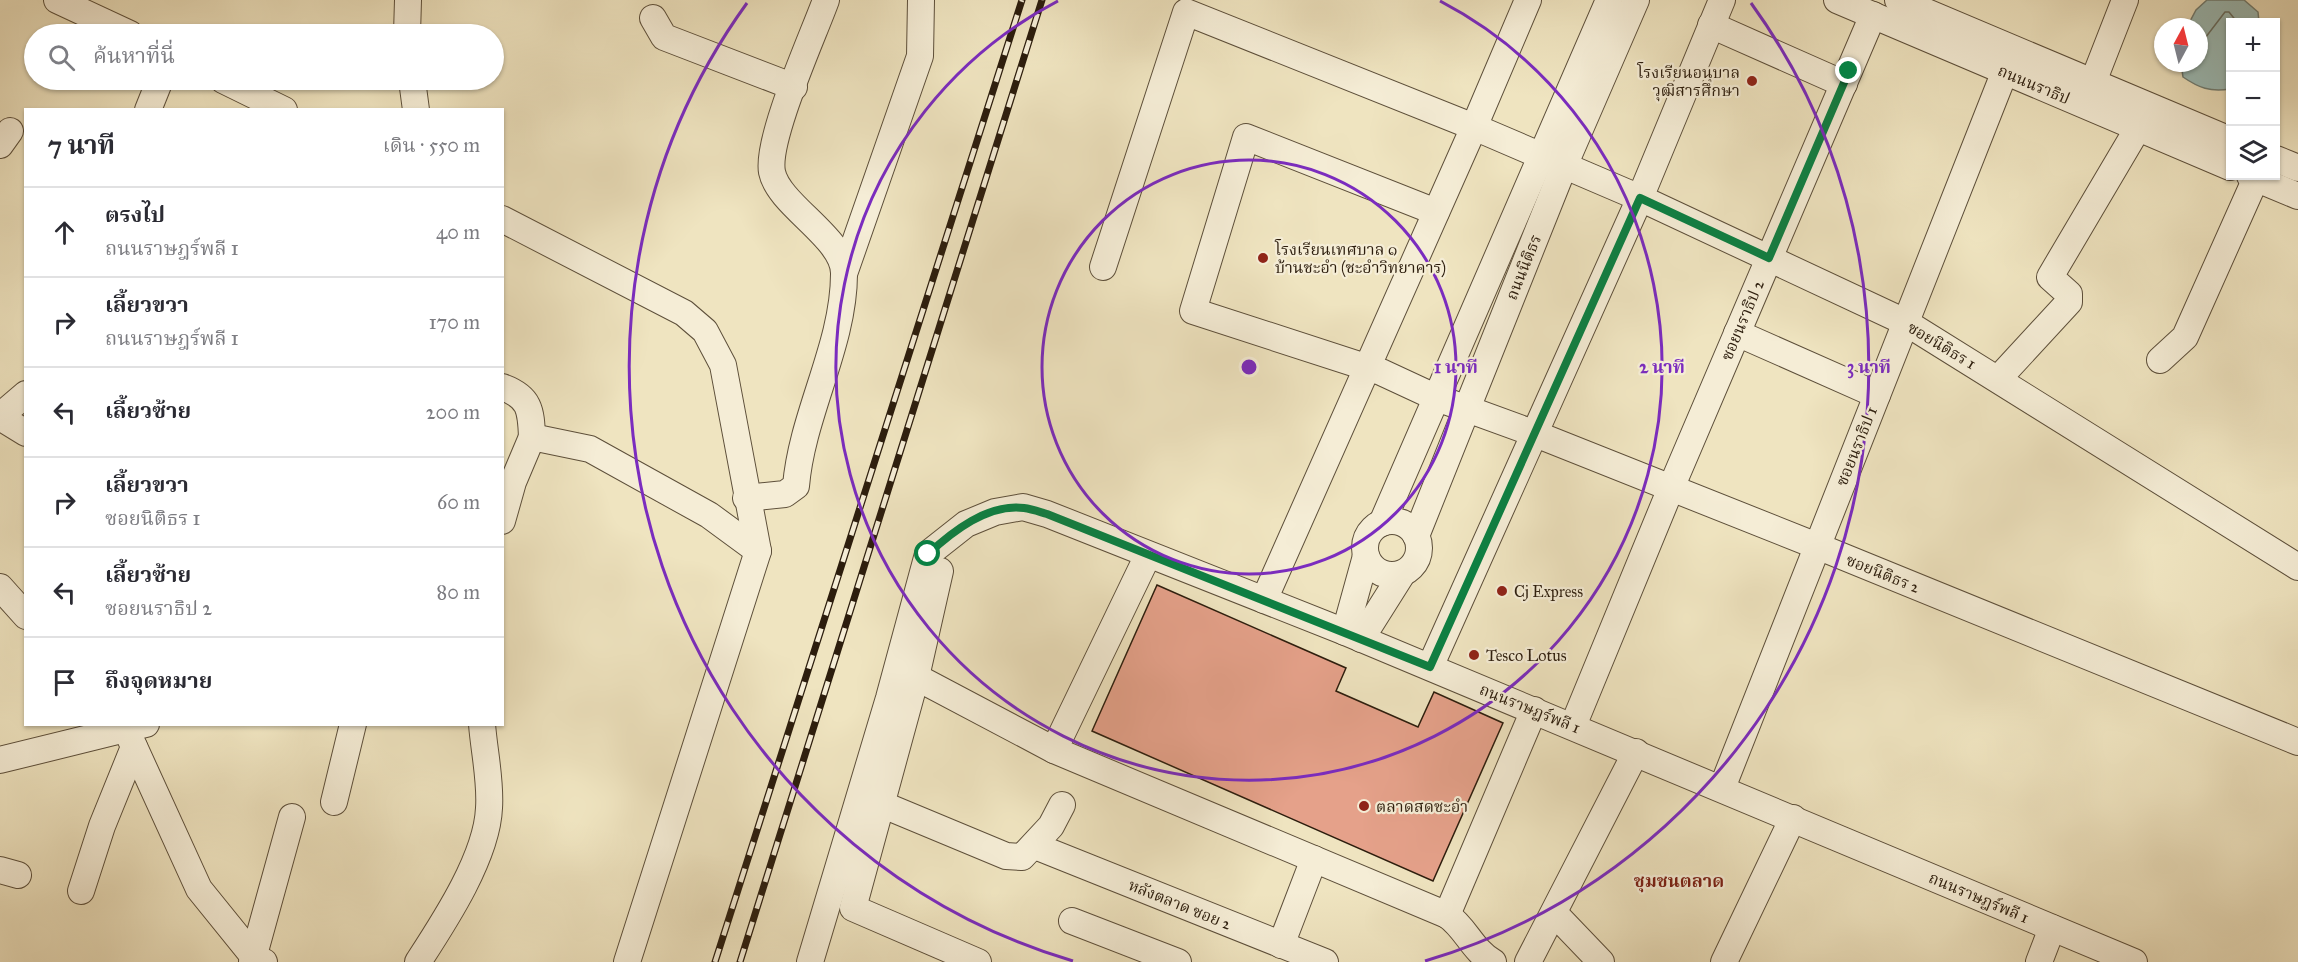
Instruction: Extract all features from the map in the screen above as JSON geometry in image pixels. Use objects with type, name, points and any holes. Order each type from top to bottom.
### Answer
[{"type":"street","points":[[57,0],[109,24]]},
{"type":"street","points":[[407,24],[408,0]]},
{"type":"street","points":[[826,0],[773,142],[772,173],[784,195],[831,243],[844,271]]},
{"type":"street","points":[[746,498],[785,494],[796,486],[799,455],[841,311],[844,271],[920,56],[921,0]]},
{"type":"street","points":[[1264,600],[1365,367],[1474,127],[1527,0]]},
{"type":"street","name":"ถนนนิติธร","points":[[1416,536],[1465,408],[1609,0]]},
{"type":"street","name":"ถนนนิติธร","points":[[1382,523],[1437,398],[1553,161],[1636,0]]},
{"type":"street","points":[[1430,667],[1640,198],[1722,0]]},
{"type":"street","name":"ถนนนราธิป","points":[[1837,0],[1896,9],[2050,77],[2138,128],[2226,165]]},
{"type":"street","points":[[2092,82],[2125,0]]},
{"type":"street","name":"ถนนนราธิป","points":[[1896,9],[2005,71],[2092,82],[2226,138]]},
{"type":"street","name":"ซอยนราธิป 2","points":[[1573,726],[1671,488],[1844,84],[1896,9]]},
{"type":"street","name":"ซอยนิติธร 1","points":[[1102,267],[1186,12],[1474,127],[1640,198],[1905,322],[2298,567]]},
{"type":"street","points":[[653,18],[664,37],[794,87]]},
{"type":"street","points":[[1712,25],[1844,84]]},
{"type":"street","name":"ซอยนราธิป 1","points":[[1722,788],[2005,71]]},
{"type":"street","points":[[149,108],[156,90]]},
{"type":"street","points":[[243,90],[280,108]]},
{"type":"street","points":[[413,90],[416,108]]},
{"type":"street","points":[[1998,379],[2069,302],[2069,294],[2050,277],[2138,128]]},
{"type":"street","name":"ซอยนิติธร 2","points":[[1436,212],[1246,137],[1193,311],[1365,367],[1437,398],[1533,433],[1817,546],[2298,742]]},
{"type":"street","points":[[2280,161],[2298,168]]},
{"type":"street","points":[[2160,360],[2185,338],[2252,180]]},
{"type":"street","points":[[2260,180],[2298,196]]},
{"type":"street","points":[[504,220],[684,314],[705,331],[723,365],[746,498],[758,552],[627,962]]},
{"type":"street","points":[[1737,333],[1877,395]]},
{"type":"street","points":[[504,388],[517,393],[531,412],[532,437],[522,457],[504,512]]},
{"type":"street","points":[[24,396],[0,417],[24,432]]},
{"type":"street","points":[[532,437],[590,450],[709,515],[758,552]]},
{"type":"street","name":"ถนนราษฎร์พลี 1","points":[[810,962],[889,698],[928,554],[966,524],[995,512],[1023,507],[1047,514],[1353,635],[2134,962]]},
{"type":"street","points":[[1395,521],[1403,524],[1416,536],[1419,554],[1410,569],[1402,574],[1353,635],[1366,556],[1366,538],[1382,523],[1395,521]]},
{"type":"street","points":[[948,536],[916,677],[853,908],[978,962]]},
{"type":"street","points":[[1054,750],[1148,555]]},
{"type":"street","points":[[1366,556],[1376,570],[1384,574],[1402,574]]},
{"type":"street","points":[[0,587],[24,614]]},
{"type":"street","points":[[916,677],[1054,750],[1447,915],[1461,925],[1468,940],[1492,962]]},
{"type":"street","points":[[1447,915],[1534,710]]},
{"type":"street","points":[[334,802],[353,726]]},
{"type":"street","points":[[418,962],[450,913],[484,838],[490,807],[482,726]]},
{"type":"street","points":[[0,760],[96,730],[135,733]]},
{"type":"street","points":[[81,891],[135,733]]},
{"type":"street","points":[[135,733],[199,889],[257,960]]},
{"type":"street","points":[[1528,962],[1555,914],[1636,752]]},
{"type":"street","points":[[881,804],[1006,856],[1022,857],[1052,826],[1062,805]]},
{"type":"street","points":[[257,960],[292,817]]},
{"type":"street","points":[[1724,962],[1793,818]]},
{"type":"street","name":"หลังตลาด ซอย 2","points":[[1035,846],[1325,962]]},
{"type":"street","points":[[1281,945],[1314,859]]},
{"type":"street","points":[[1555,914],[1601,962]]},
{"type":"street","points":[[1072,921],[1178,962]]},
{"type":"street","points":[[2039,962],[2052,928]]},
{"type":"water","points":[[2207,0],[2244,0],[2258,12],[2259,18],[2226,18],[2226,89],[2205,88],[2183,77],[2182,72],[2208,72],[2208,18],[2192,18],[2196,10]]},
{"type":"building","name":"ตลาดสดชะอำ","points":[[1157,585],[1346,668],[1336,691],[1418,727],[1434,692],[1503,723],[1433,881],[1092,731]]},
{"type":"railway","points":[[715,962],[1022,0]]},
{"type":"railway","points":[[740,962],[1042,0]]},
{"type":"place","name":"โรงเรียนอนุบาล วุฒิสารศึกษา","points":[[1752,81]]},
{"type":"place","name":"โรงเรียนเทศบาล ๑ บ้านชะอำ (ชะอำวิทยาคาร)","points":[[1263,258]]},
{"type":"place","name":"Cj Express","points":[[1502,591]]},
{"type":"place","name":"Tesco Lotus","points":[[1474,655]]},
{"type":"place","name":"ตลาดสดชะอำ","points":[[1364,806]]},
{"type":"district","name":"ชุมชนตลาด","points":[[1679,881]]},
{"type":"route","points":[[928,554],[966,524],[995,512],[1023,507],[1047,514],[1430,667],[1640,198],[1769,258],[1849,71]]}]
